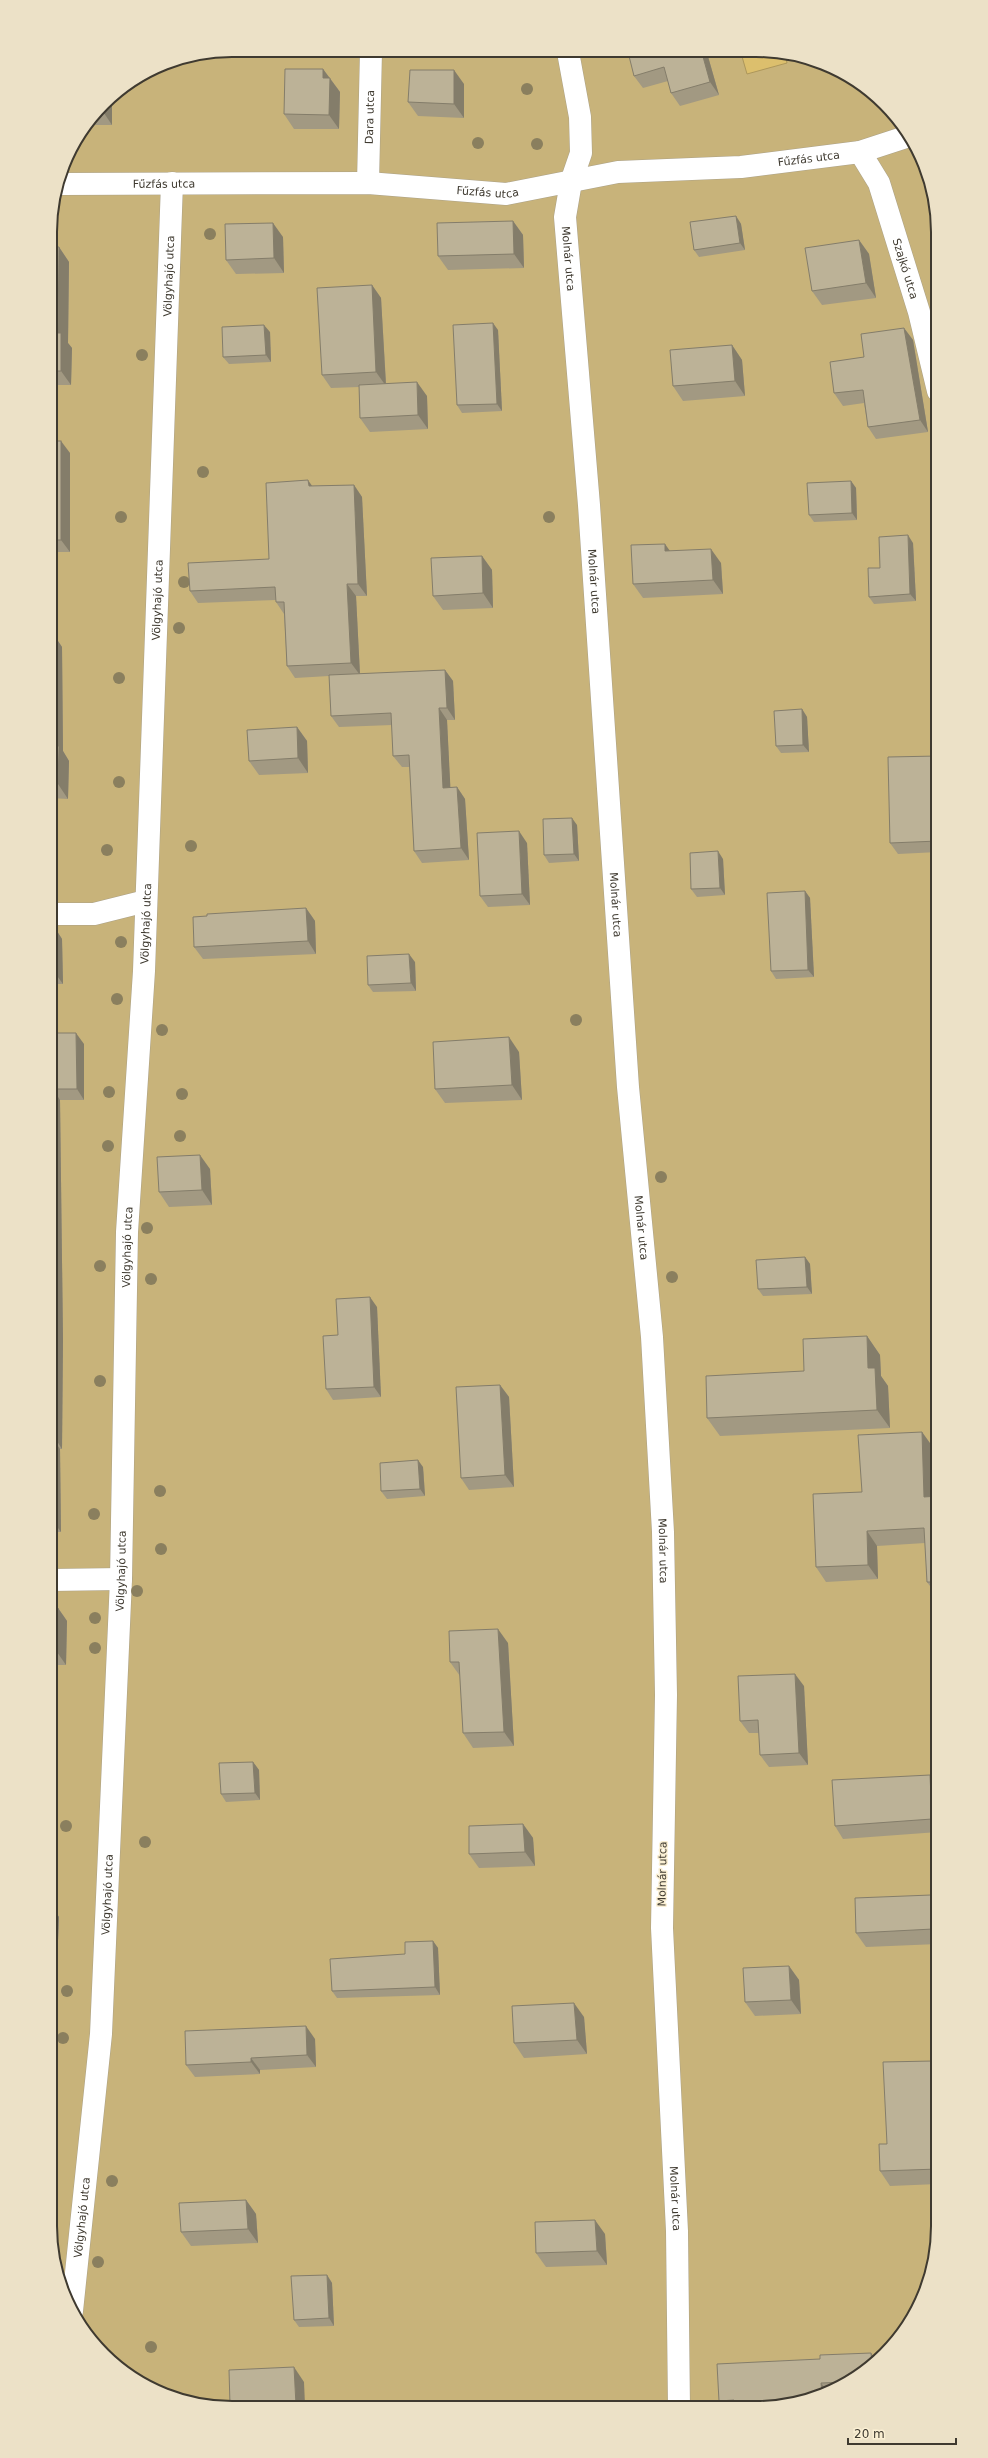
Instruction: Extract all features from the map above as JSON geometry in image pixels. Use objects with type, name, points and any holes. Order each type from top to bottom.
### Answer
[{"type":"street","name":"Dara utca","points":[[368,182],[371,57]]},
{"type":"street","name":"Molnár utca","points":[[569,57],[580,117],[581,153],[571,182],[565,216],[589,505],[628,1087],[652,1337],[663,1532],[666,1696],[662,1928],[677,2231],[680,2401]]},
{"type":"street","name":"Fűzfás utca","points":[[64,184],[368,182],[506,194],[618,172],[741,166],[860,152],[904,138]]},
{"type":"street","name":"Szajkó utca","points":[[860,152],[879,183],[919,312],[931,362]]},
{"type":"street","name":"Völgyhajó utca","points":[[73,2300],[101,2034],[121,1579],[127,1232],[144,972],[172,183]]},
{"type":"street","points":[[57,914],[94,914],[146,901]]},
{"type":"street","points":[[57,1580],[121,1579]]},
{"type":"shaded area","points":[[220,57],[768,57],[790,60],[823,70],[844,80],[863,93],[880,108],[895,125],[908,144],[918,165],[928,198],[931,220],[931,2238],[928,2260],[918,2293],[908,2314],[888,2341],[863,2365],[844,2378],[823,2388],[790,2398],[768,2401],[220,2401],[198,2398],[165,2388],[144,2378],[125,2365],[108,2350],[93,2333],[80,2314],[70,2293],[60,2260],[57,2238],[57,220],[60,198],[66,176],[75,154],[93,125],[108,108],[125,93],[154,75],[176,66],[198,60]]},
{"type":"shaded area","points":[[742,57],[768,57],[786,59],[787,63],[747,74]]},
{"type":"building","points":[[629,57],[703,57],[710,82],[671,93],[664,67],[634,76]]},
{"type":"building","points":[[285,69],[323,69],[323,78],[330,78],[329,115],[284,114]]},
{"type":"building","points":[[410,70],[454,70],[454,104],[408,102]]},
{"type":"building","points":[[736,216],[740,243],[694,250],[690,222]]},
{"type":"building","points":[[513,221],[514,254],[438,256],[437,223]]},
{"type":"building","points":[[273,223],[274,258],[226,260],[225,224]]},
{"type":"building","points":[[859,240],[866,283],[812,291],[805,248]]},
{"type":"building","points":[[57,247],[59,247],[58,333],[61,333],[61,371],[57,371]]},
{"type":"building","points":[[372,285],[376,372],[322,375],[317,288]]},
{"type":"building","points":[[493,323],[497,404],[457,405],[453,325]]},
{"type":"building","points":[[264,325],[266,355],[223,357],[222,327]]},
{"type":"building","points":[[904,328],[920,420],[868,427],[863,390],[834,393],[830,362],[864,357],[861,334]]},
{"type":"building","points":[[732,345],[735,381],[673,386],[670,350]]},
{"type":"building","points":[[417,382],[418,415],[360,418],[359,385]]},
{"type":"building","points":[[57,441],[61,441],[61,540],[57,540]]},
{"type":"building","points":[[308,480],[309,486],[354,485],[358,584],[347,584],[351,663],[287,666],[284,602],[276,602],[275,587],[190,591],[188,563],[269,559],[266,483]]},
{"type":"building","points":[[851,481],[852,513],[809,515],[807,483]]},
{"type":"building","points":[[908,535],[910,594],[869,597],[868,568],[880,568],[879,537]]},
{"type":"building","points":[[665,544],[665,551],[711,549],[713,580],[633,584],[631,545]]},
{"type":"building","points":[[482,556],[483,593],[433,596],[431,558]]},
{"type":"building","points":[[445,670],[447,708],[439,708],[443,788],[457,787],[461,848],[414,851],[409,755],[393,756],[391,713],[331,716],[329,675]]},
{"type":"building","points":[[802,709],[803,745],[776,746],[774,711]]},
{"type":"building","points":[[297,727],[298,758],[249,761],[247,730]]},
{"type":"building","points":[[57,746],[59,746],[58,784]]},
{"type":"building","points":[[931,756],[931,841],[890,843],[888,757]]},
{"type":"building","points":[[572,818],[574,854],[544,855],[543,819]]},
{"type":"building","points":[[519,831],[522,894],[480,896],[477,833]]},
{"type":"building","points":[[718,851],[720,888],[691,889],[690,853]]},
{"type":"building","points":[[805,891],[808,970],[771,971],[767,893]]},
{"type":"building","points":[[306,908],[308,941],[194,947],[193,917],[207,916],[207,914]]},
{"type":"building","points":[[409,954],[411,983],[368,985],[367,956]]},
{"type":"building","points":[[57,1033],[76,1033],[77,1089],[57,1089]]},
{"type":"building","points":[[509,1037],[512,1085],[435,1089],[433,1042]]},
{"type":"building","points":[[200,1155],[202,1190],[159,1192],[157,1157]]},
{"type":"building","points":[[805,1257],[807,1287],[758,1289],[756,1260]]},
{"type":"building","points":[[370,1297],[374,1387],[326,1389],[323,1336],[338,1335],[336,1299]]},
{"type":"building","points":[[867,1336],[868,1368],[875,1368],[877,1410],[707,1418],[706,1376],[804,1371],[803,1339]]},
{"type":"building","points":[[500,1385],[505,1475],[461,1478],[456,1387]]},
{"type":"building","points":[[922,1432],[924,1497],[931,1496],[931,1582],[927,1582],[924,1528],[867,1531],[868,1565],[816,1567],[813,1494],[862,1492],[858,1435]]},
{"type":"building","points":[[418,1460],[420,1489],[381,1491],[380,1463]]},
{"type":"building","points":[[57,1608],[58,1608],[57,1652]]},
{"type":"building","points":[[498,1629],[504,1732],[463,1733],[459,1662],[450,1662],[449,1631]]},
{"type":"building","points":[[795,1674],[799,1753],[760,1755],[758,1720],[740,1721],[738,1676]]},
{"type":"building","points":[[253,1762],[255,1793],[221,1794],[219,1763]]},
{"type":"building","points":[[930,1775],[931,1819],[835,1826],[832,1780]]},
{"type":"building","points":[[523,1824],[525,1852],[469,1854],[469,1826]]},
{"type":"building","points":[[931,1895],[931,1929],[856,1933],[855,1898]]},
{"type":"building","points":[[433,1941],[435,1987],[332,1991],[330,1959],[405,1954],[405,1942]]},
{"type":"building","points":[[789,1966],[791,2000],[745,2002],[743,1968]]},
{"type":"building","points":[[574,2003],[577,2040],[514,2043],[512,2006]]},
{"type":"building","points":[[306,2026],[307,2055],[251,2058],[251,2062],[186,2065],[185,2031]]},
{"type":"building","points":[[931,2061],[931,2169],[880,2171],[879,2144],[887,2144],[883,2062]]},
{"type":"building","points":[[246,2200],[248,2229],[181,2232],[179,2203]]},
{"type":"building","points":[[595,2220],[597,2251],[536,2253],[535,2222]]},
{"type":"building","points":[[327,2275],[329,2318],[294,2320],[291,2276]]},
{"type":"building","points":[[871,2353],[871,2358],[844,2378],[835,2382],[821,2383],[822,2389],[812,2392],[779,2400],[719,2401],[717,2364],[820,2359],[820,2355]]},
{"type":"building","points":[[294,2367],[296,2401],[230,2401],[229,2370]]}]
